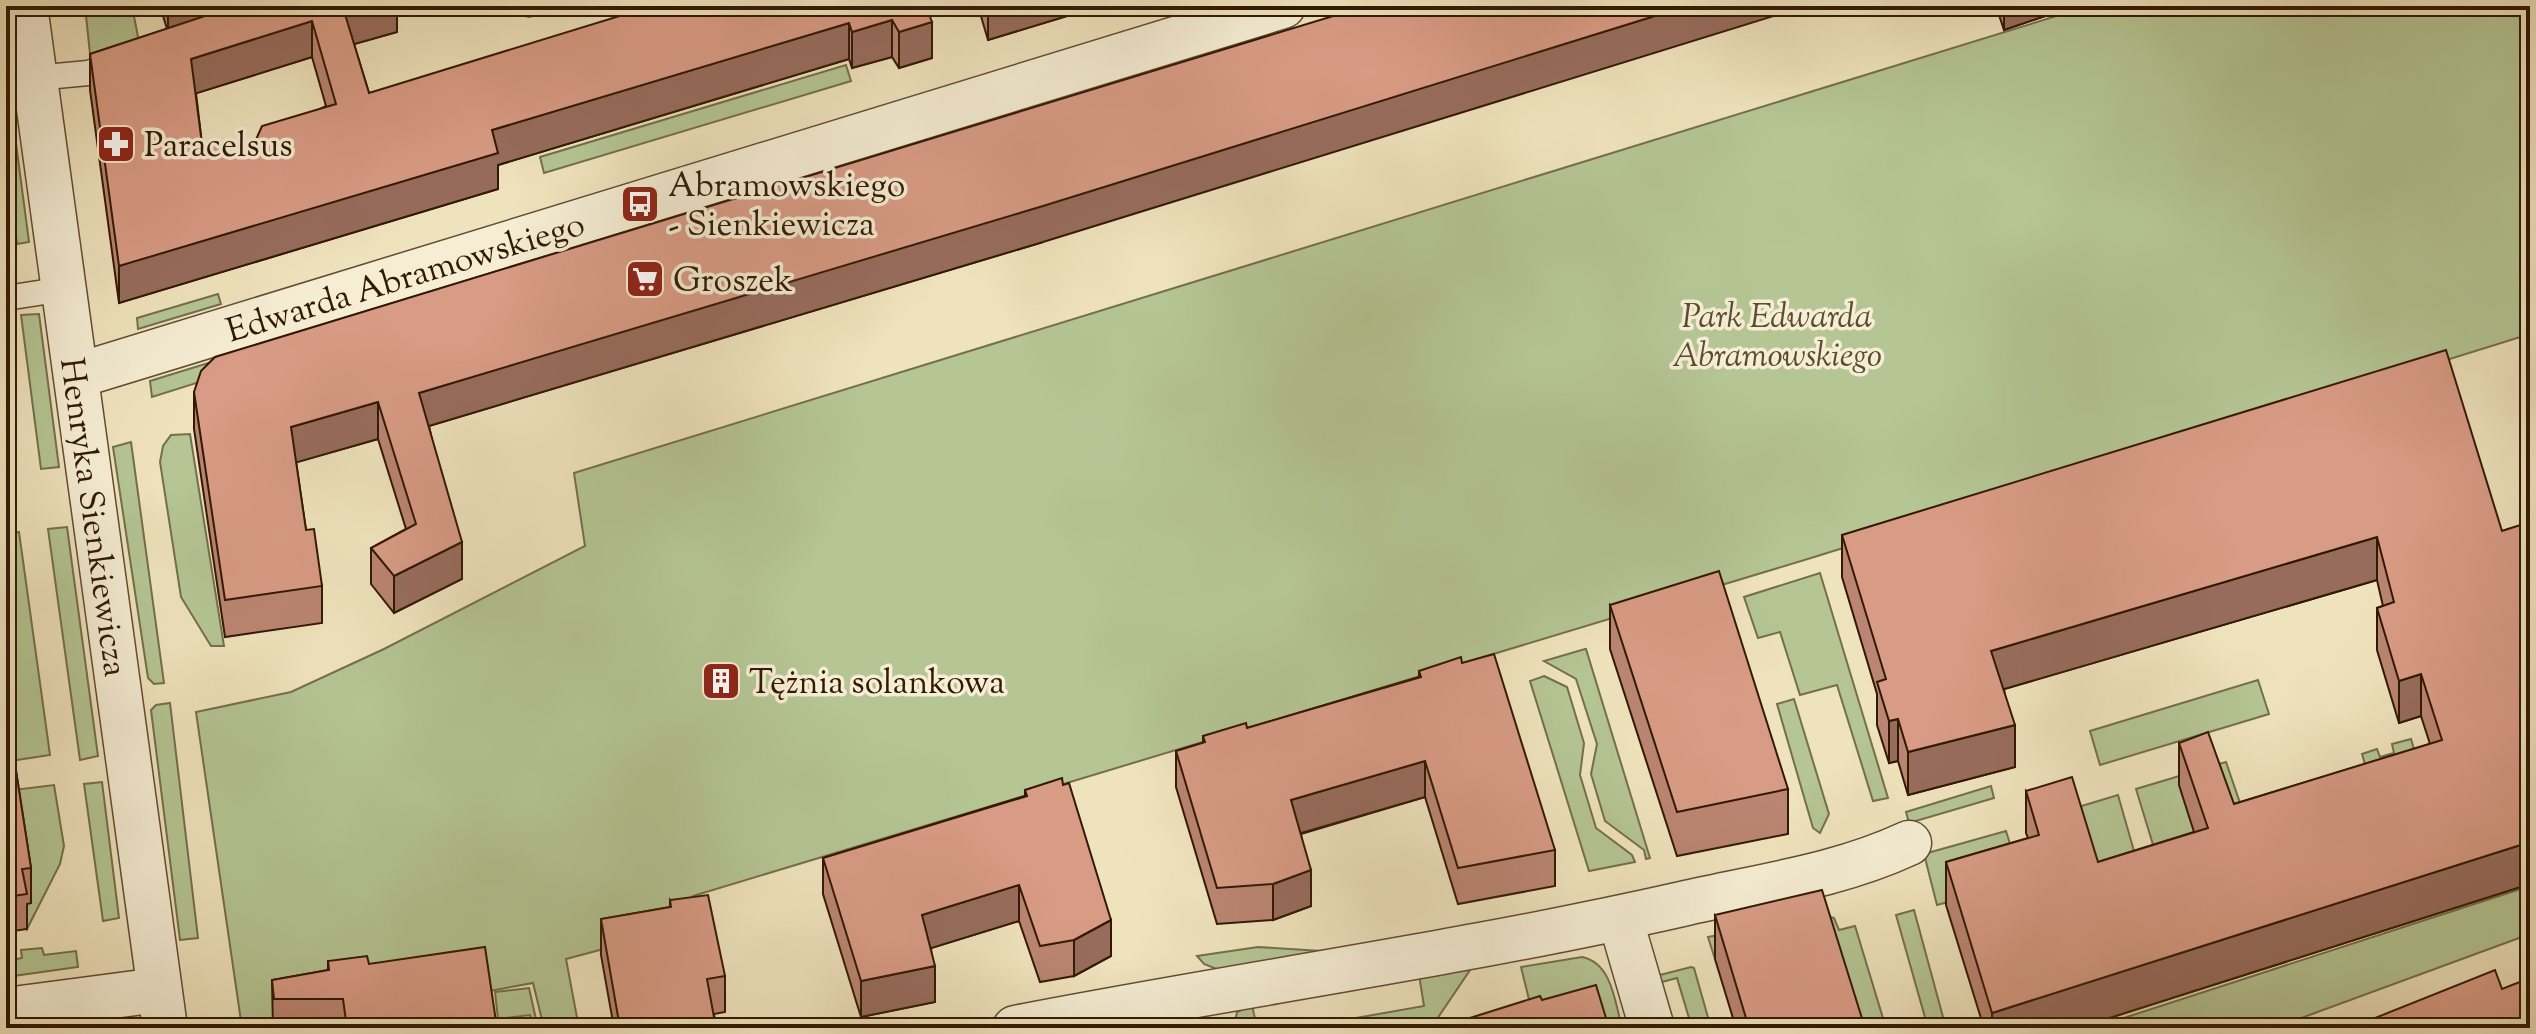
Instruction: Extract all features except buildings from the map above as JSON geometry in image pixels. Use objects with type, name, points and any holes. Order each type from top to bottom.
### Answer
[{"type":"street","name":"Henryka Sienkiewicza","points":[[25,6],[162,1009]]},
{"type":"street","name":"Edwarda Abramowskiego","points":[[76,376],[1283,6]]},
{"type":"street","points":[[1015,1028],[1620,918],[1823,875],[1863,864],[1909,843]]},
{"type":"street","points":[[1620,918],[1652,1028]]},
{"type":"street","points":[[6,1010],[162,1009]]},
{"type":"lane","points":[[35,78],[88,73],[148,54]]},
{"type":"lane","points":[[6,298],[64,289]]},
{"type":"green space","points":[[85,6],[132,6],[139,42],[90,54]]},
{"type":"green space","points":[[487,6],[570,6],[529,17]]},
{"type":"green space","name":"Park Edwarda Abramowskiego","points":[[2089,6],[2530,6],[2530,334],[1811,558],[693,896],[701,923],[566,959],[579,1028],[544,1028],[533,983],[285,1028],[242,1028],[196,712],[291,692],[384,649],[585,546],[574,473]]},
{"type":"green space","points":[[846,65],[851,81],[544,173],[540,157]]},
{"type":"green space","points":[[13,121],[29,242],[17,244],[6,166],[6,122]]},
{"type":"green space","points":[[218,294],[221,304],[138,329],[137,318]]},
{"type":"green space","points":[[39,314],[59,467],[41,469],[21,315]]},
{"type":"green space","points":[[273,343],[282,356],[152,397],[150,381]]},
{"type":"green space","points":[[190,434],[224,646],[211,646],[181,597],[160,462],[163,446],[171,435]]},
{"type":"green space","points":[[131,442],[164,683],[154,684],[148,678],[113,447]]},
{"type":"green space","points":[[67,527],[98,756],[80,760],[48,529]]},
{"type":"green space","points":[[19,532],[50,755],[10,761],[6,730],[6,534]]},
{"type":"green space","points":[[1820,573],[1888,798],[1873,801],[1837,685],[1800,695],[1780,632],[1758,638],[1744,597]]},
{"type":"green space","points":[[1586,649],[1650,858],[1646,859],[1644,850],[1605,821],[1591,774],[1597,744],[1576,679],[1544,661]]},
{"type":"green space","points":[[1544,676],[1567,687],[1584,743],[1580,775],[1596,828],[1632,855],[1635,862],[1589,871],[1530,681]]},
{"type":"green space","points":[[2258,680],[2269,714],[2100,765],[2090,731]]},
{"type":"green space","points":[[1794,699],[1829,814],[1820,833],[1813,828],[1777,704]]},
{"type":"green space","points":[[170,703],[198,938],[180,940],[151,710],[156,705]]},
{"type":"green space","points":[[2411,739],[2423,780],[2374,795],[2362,754],[2377,749],[2380,757],[2394,753],[2392,744]]},
{"type":"green space","points":[[2226,762],[2253,841],[2189,813],[2208,871],[2165,884],[2136,789]]},
{"type":"green space","points":[[102,782],[119,918],[103,921],[84,784]]},
{"type":"green space","points":[[54,785],[64,846],[60,864],[27,929],[23,904],[31,903],[13,790]]},
{"type":"green space","points":[[1991,786],[1994,798],[1909,823],[1906,812]]},
{"type":"green space","points":[[2118,795],[2134,851],[2092,865],[2075,808]]},
{"type":"green space","points":[[2006,831],[2022,882],[1937,905],[1924,854]]},
{"type":"green space","points":[[2530,886],[2530,934],[2274,1028],[2093,1028]]},
{"type":"green space","points":[[1914,910],[1946,1028],[1928,1028],[1896,915]]},
{"type":"green space","points":[[1819,915],[1834,918],[1839,930],[1855,926],[1886,1028],[1851,1028],[1822,935],[1715,959],[1708,937]]},
{"type":"green space","points":[[1258,947],[1338,952],[1224,972],[1204,964],[1197,956]]},
{"type":"green space","points":[[42,948],[44,955],[76,951],[78,967],[6,977],[6,961],[22,958],[21,950]]},
{"type":"green space","points":[[1582,957],[1600,967],[1606,975],[1622,1028],[1536,1028],[1521,967]]},
{"type":"green space","points":[[1460,967],[1470,970],[1431,1028],[1299,1028],[1424,1006],[1419,975]]},
{"type":"green space","points":[[1694,968],[1711,1028],[1692,1028],[1677,978],[1658,983],[1656,976]]},
{"type":"green space","points":[[529,988],[538,1028],[532,1028],[530,1015],[498,1019],[495,992]]},
{"type":"green space","points":[[1252,1005],[1257,1028],[1234,1028],[1237,1012]]},
{"type":"place","name":"Paracelsus","points":[[116,144]]},
{"type":"place","name":"Abramowskiego - Sienkiewicza","points":[[640,204]]},
{"type":"place","name":"Groszek","points":[[645,279]]},
{"type":"place","name":"Tężnia solankowa","points":[[721,681]]}]
